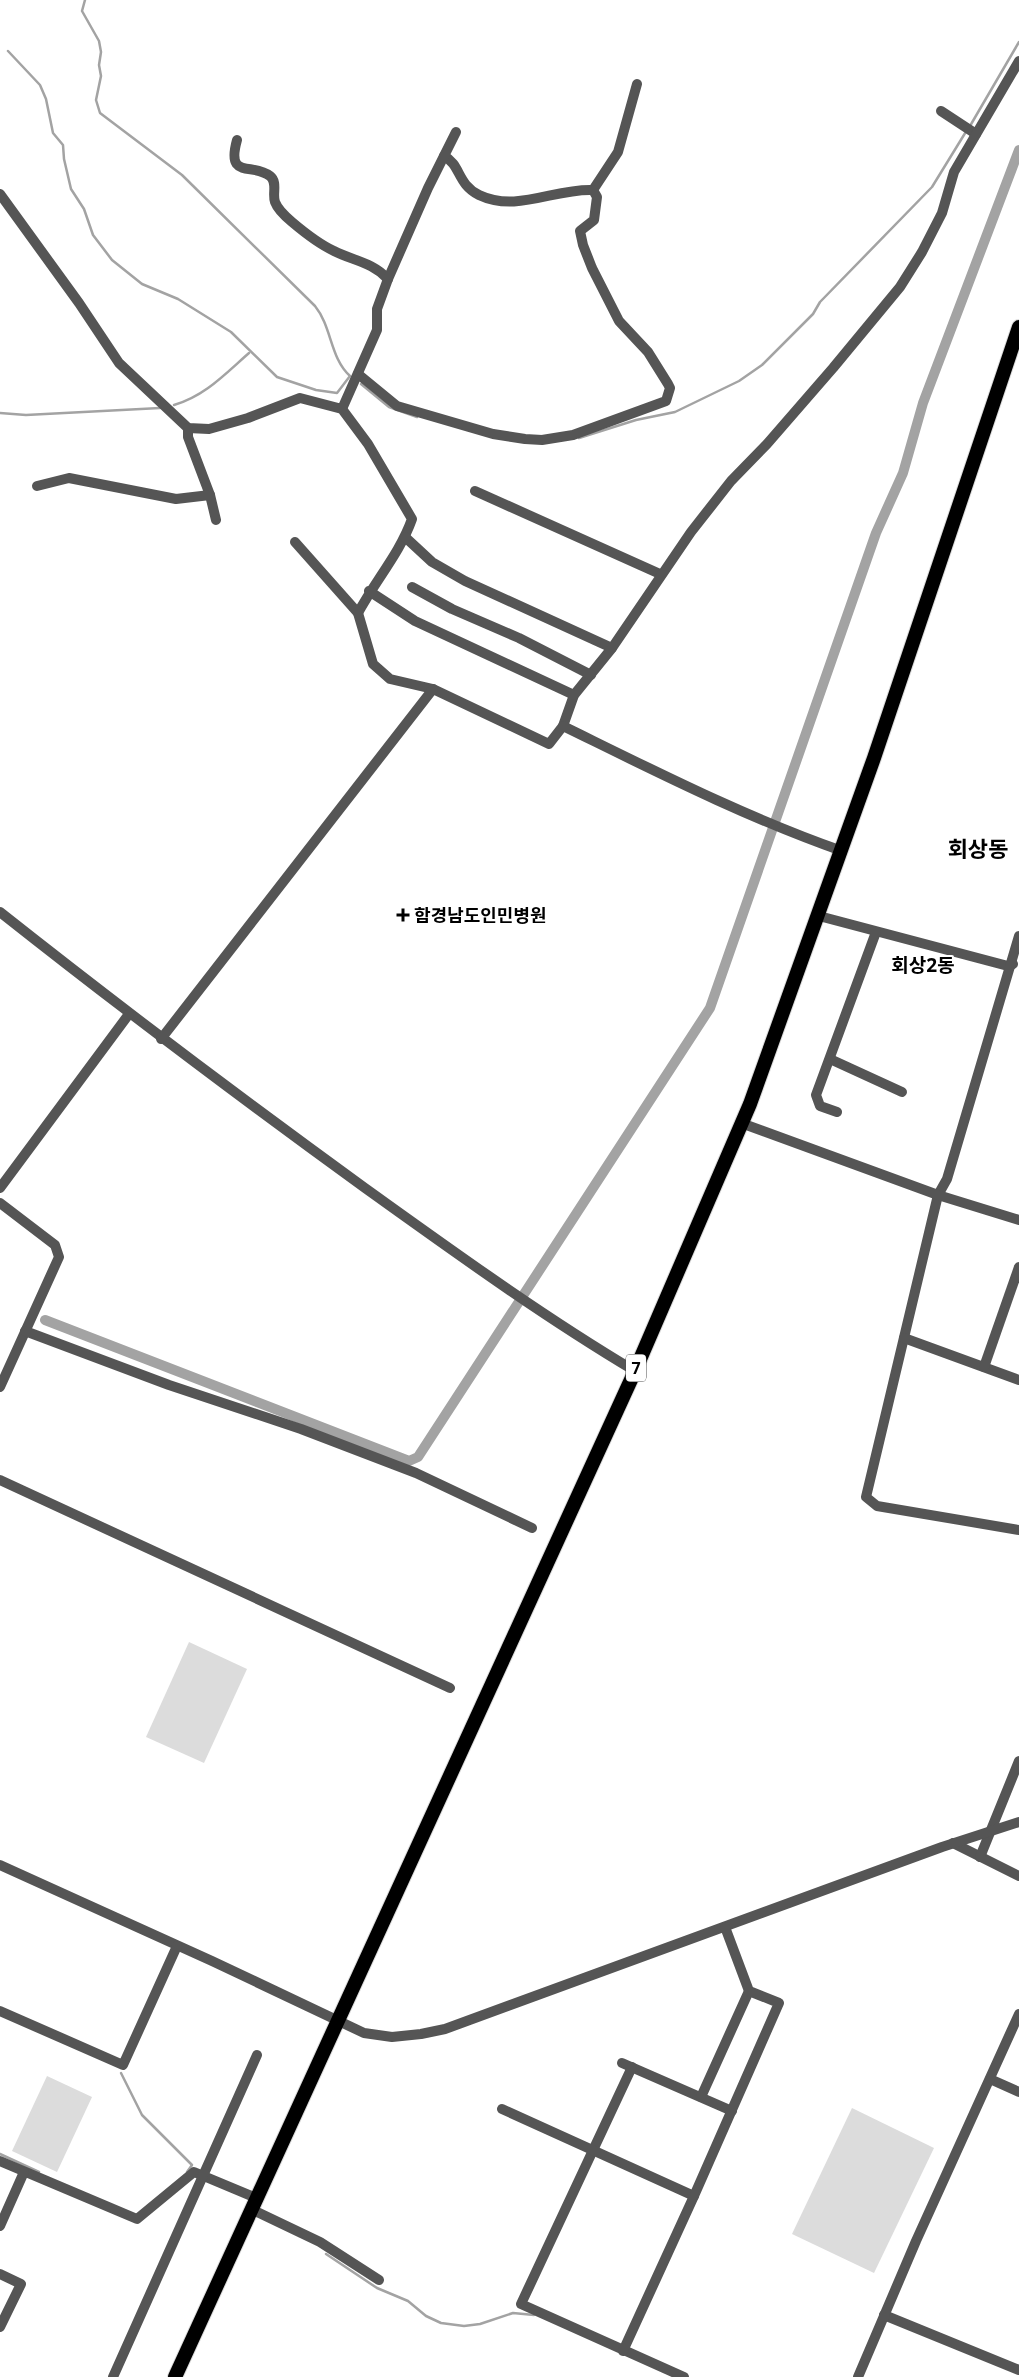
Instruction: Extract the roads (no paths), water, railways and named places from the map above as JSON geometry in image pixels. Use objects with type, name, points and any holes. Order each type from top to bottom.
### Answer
[{"type":"highway","name":"7","points":[[175,2377],[635,1371],[742,1123],[842,851],[1019,327]]},
{"type":"street","points":[[295,542],[358,613],[373,664],[390,679],[433,689],[549,744],[563,726],[574,696],[612,648],[660,574],[730,481],[767,444],[900,287],[936,227],[954,172],[1019,61]]},
{"type":"street","points":[[593,190],[618,152],[637,84]]},
{"type":"street","points":[[941,111],[975,134]]},
{"type":"street","points":[[342,409],[377,330],[377,309],[388,279],[456,132]]},
{"type":"street","points":[[237,140],[234,156],[236,164],[243,169],[271,177],[274,183],[275,202],[290,221],[319,242],[340,254],[372,265],[388,279]]},
{"type":"street","points":[[444,156],[452,162],[464,185],[485,197],[521,202],[573,191],[593,190]]},
{"type":"street","points":[[358,374],[397,406],[493,434],[525,440],[542,440],[573,435],[666,401],[670,388],[668,384],[648,352],[619,321],[601,288],[583,245],[580,231],[594,220],[598,197],[593,190]]},
{"type":"street","points":[[0,194],[79,303],[119,363],[188,428],[201,430],[238,421],[300,398],[342,409],[368,444],[412,519],[406,537],[369,591],[358,613]]},
{"type":"street","points":[[188,428],[188,437],[210,495],[216,520]]},
{"type":"street","points":[[37,486],[69,478],[176,499],[210,495]]},
{"type":"street","points":[[475,491],[660,574]]},
{"type":"street","points":[[406,537],[432,562],[465,581],[612,648]]},
{"type":"street","points":[[412,587],[452,609],[519,638],[591,675]]},
{"type":"street","points":[[369,591],[415,621],[574,696]]},
{"type":"street","points":[[161,1039],[433,689]]},
{"type":"street","points":[[563,726],[686,787],[786,832],[842,851]]},
{"type":"street","points":[[0,912],[161,1039],[514,1295],[635,1371]]},
{"type":"street","points":[[819,916],[1008,966],[1019,962]]},
{"type":"street","points":[[837,1112],[820,1106],[816,1094],[876,932]]},
{"type":"street","points":[[1019,936],[1014,957],[1008,966],[946,1179],[938,1195],[867,1492],[868,1501],[877,1506],[1019,1530]]},
{"type":"street","points":[[0,1188],[129,1014]]},
{"type":"street","points":[[830,1059],[902,1092]]},
{"type":"street","points":[[742,1123],[938,1195],[1019,1220]]},
{"type":"street","points":[[0,1202],[55,1245],[58,1250],[57,1263],[0,1387]]},
{"type":"street","points":[[984,1367],[1019,1267]]},
{"type":"street","points":[[25,1331],[169,1385],[301,1429],[398,1466],[532,1528]]},
{"type":"street","points":[[904,1338],[1019,1380]]},
{"type":"street","points":[[0,1480],[450,1688]]},
{"type":"street","points":[[980,1857],[1019,1760]]},
{"type":"street","points":[[0,1865],[212,1961],[337,2021],[364,2033],[382,2036],[433,2032],[953,1843],[1019,1822]]},
{"type":"street","points":[[953,1843],[1019,1876]]},
{"type":"street","points":[[701,2097],[749,1991],[725,1927]]},
{"type":"street","points":[[0,2010],[123,2065],[177,1946]]},
{"type":"street","points":[[623,2351],[779,2003],[749,1991]]},
{"type":"street","points":[[858,2377],[1019,2014]]},
{"type":"street","points":[[113,2377],[257,2054]]},
{"type":"street","points":[[684,2377],[521,2304],[592,2150],[627,2065],[732,2111]]},
{"type":"street","points":[[990,2079],[1019,2092]]},
{"type":"street","points":[[502,2109],[694,2196]]},
{"type":"street","points":[[0,2161],[137,2219],[194,2172],[320,2242],[379,2280]]},
{"type":"street","points":[[0,2226],[24,2172]]},
{"type":"street","points":[[0,2274],[21,2284],[0,2327]]},
{"type":"street","points":[[884,2315],[1019,2370]]},
{"type":"waterway","points":[[8,51],[40,85],[46,99],[53,133],[63,145],[64,159],[71,189],[84,209],[93,235],[112,260],[142,284],[178,299],[231,332],[277,377],[316,390],[337,393],[350,376],[338,360],[325,323],[315,306],[182,175],[100,113],[96,100],[101,76],[99,65],[101,52],[99,41],[82,11],[85,0]]},
{"type":"waterway","points":[[970,126],[1019,42]]},
{"type":"waterway","points":[[579,438],[636,420],[675,412],[739,381],[762,365],[813,314],[820,302],[932,187],[967,130]]},
{"type":"waterway","points":[[45,1320],[409,1461],[418,1457],[710,1008],[876,533],[903,473],[923,403],[1019,150]]},
{"type":"waterway","points":[[174,405],[205,390],[249,353]]},
{"type":"waterway","points":[[361,384],[389,407],[417,417]]},
{"type":"waterway","points":[[0,413],[26,415],[160,408]]},
{"type":"waterway","points":[[121,2073],[142,2115],[192,2165],[187,2172]]},
{"type":"waterway","points":[[0,2154],[39,2172]]},
{"type":"waterway","points":[[326,2254],[377,2288],[408,2301],[426,2316],[441,2323],[464,2326],[480,2324],[513,2313],[534,2315]]},
{"type":"place","name":"함경남도인민병원","points":[[403,915]]},
{"type":"district","name":"회상동","points":[[978,848]]},
{"type":"district","name":"회상2동","points":[[923,965]]}]
